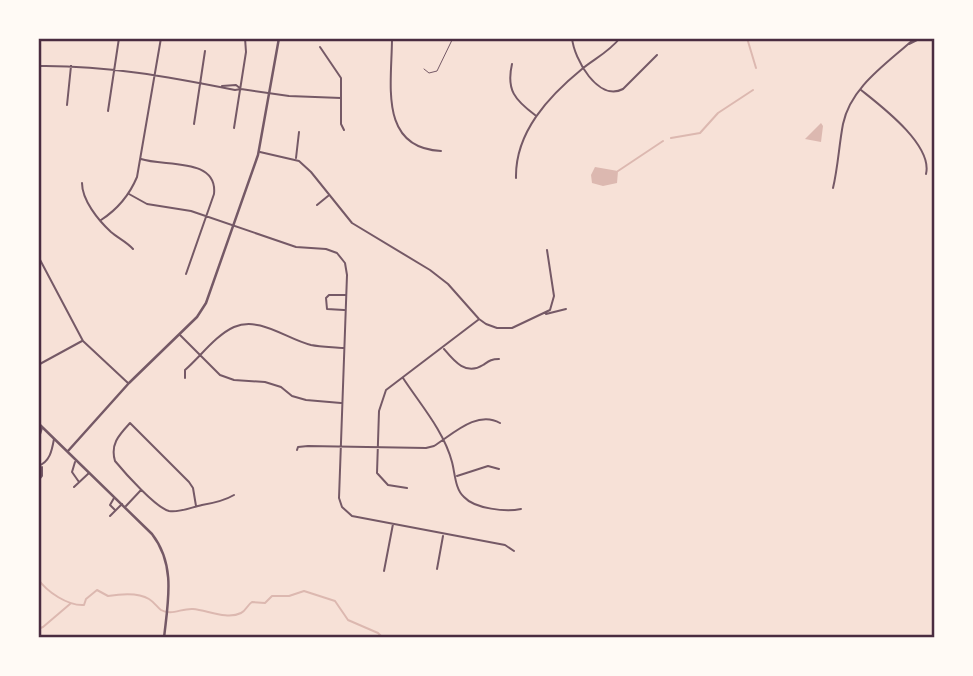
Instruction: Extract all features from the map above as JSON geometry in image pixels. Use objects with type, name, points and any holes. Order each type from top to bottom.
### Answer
[{"type":"street","points":[[108,111],[119,38]]},
{"type":"street","points":[[101,220],[129,194],[137,177],[161,38]]},
{"type":"street","points":[[234,128],[246,52],[245,38]]},
{"type":"street","points":[[68,451],[128,383],[197,317],[206,303],[259,152],[279,38]]},
{"type":"street","points":[[392,38],[392,106],[397,125],[404,136],[416,145],[441,150]]},
{"type":"street","points":[[572,38],[574,52],[584,68],[600,89],[607,92],[618,92],[657,55]]},
{"type":"street","points":[[516,177],[520,148],[536,116],[559,90],[620,38]]},
{"type":"street","points":[[833,188],[843,122],[851,101],[860,89],[915,38]]},
{"type":"street","points":[[908,45],[921,38]]},
{"type":"street","points":[[320,47],[339,72],[342,82],[341,124],[344,130]]},
{"type":"street","points":[[194,124],[205,51]]},
{"type":"street","points":[[512,64],[510,75],[513,95],[536,116]]},
{"type":"street","points":[[67,105],[72,65]]},
{"type":"street","points":[[38,66],[72,65],[115,69],[235,90],[341,98]]},
{"type":"street","points":[[860,89],[908,131],[925,159],[926,174]]},
{"type":"street","points":[[296,159],[299,132]]},
{"type":"street","points":[[259,152],[296,159],[311,172],[359,229],[439,277],[479,319],[491,327],[503,329],[566,309]]},
{"type":"street","points":[[140,159],[192,167],[207,172],[214,181],[215,191],[186,274]]},
{"type":"street","points":[[82,183],[85,198],[109,231],[134,249]]},
{"type":"street","points":[[129,194],[151,206],[191,211],[296,247],[326,249],[337,253],[345,262],[346,295],[339,498],[342,507],[352,516],[505,545],[514,551]]},
{"type":"street","points":[[317,205],[329,195]]},
{"type":"street","points":[[545,314],[552,307],[554,296],[547,250]]},
{"type":"street","points":[[38,256],[83,341],[128,383]]},
{"type":"street","points":[[345,310],[327,309],[326,298],[329,295],[346,295]]},
{"type":"street","points":[[407,488],[388,485],[379,477],[376,468],[380,404],[386,390],[479,319]]},
{"type":"street","points":[[185,378],[185,370],[223,334],[246,323],[259,325],[309,345],[344,348]]},
{"type":"street","points":[[179,335],[220,376],[234,380],[266,382],[306,400],[342,403]]},
{"type":"street","points":[[38,365],[83,341]]},
{"type":"street","points":[[443,348],[455,362],[468,369],[478,368],[493,359],[499,359]]},
{"type":"street","points":[[402,377],[447,446],[459,491],[471,502],[512,511],[521,509]]},
{"type":"street","points":[[297,450],[298,447],[308,446],[426,448],[482,418],[492,418],[500,423]]},
{"type":"street","points":[[40,424],[152,534],[161,547],[169,574],[164,638]]},
{"type":"street","points":[[38,441],[40,424]]},
{"type":"street","points":[[196,506],[193,488],[189,482],[130,424],[115,440],[113,454],[119,467],[161,508],[169,511],[196,506],[226,500],[234,495]]},
{"type":"street","points":[[38,481],[43,471],[40,466],[52,453],[54,438]]},
{"type":"street","points":[[77,459],[72,472],[79,482]]},
{"type":"street","points":[[456,477],[488,466],[499,469]]},
{"type":"street","points":[[74,487],[90,472]]},
{"type":"street","points":[[110,516],[142,489]]},
{"type":"street","points":[[115,497],[110,505],[115,510]]},
{"type":"street","points":[[384,571],[393,524]]},
{"type":"street","points":[[437,569],[444,534]]},
{"type":"lane","points":[[424,69],[429,73],[437,71],[453,38]]},
{"type":"shaded area","points":[[821,123],[821,142],[805,139]]},
{"type":"shaded area","points":[[595,167],[618,171],[617,183],[603,186],[592,183],[591,175]]},
{"type":"waterway","points":[[747,38],[756,68]]},
{"type":"waterway","points":[[671,138],[700,133],[718,113],[753,90]]},
{"type":"waterway","points":[[618,171],[663,141]]},
{"type":"waterway","points":[[38,579],[58,597],[78,605],[84,605],[86,599],[97,590],[108,596],[140,595],[165,612],[193,609],[230,615],[243,612],[252,602],[265,603],[272,596],[289,596],[304,591],[335,601],[348,620],[378,633],[383,638]]},
{"type":"waterway","points":[[38,629],[70,604]]}]
